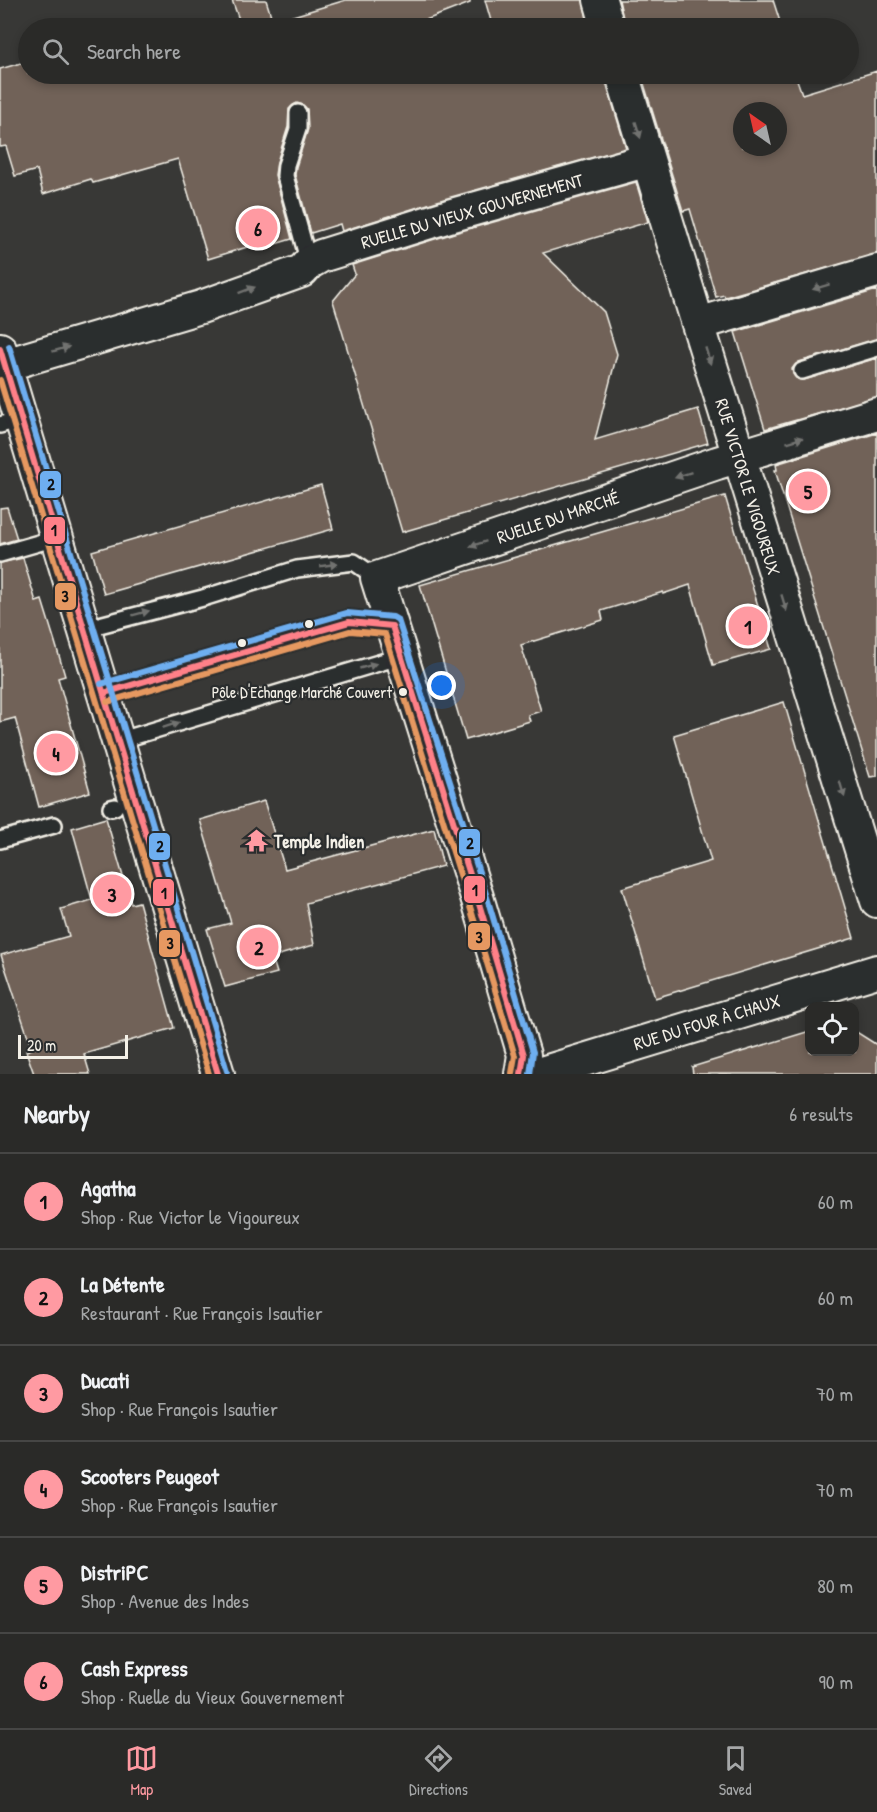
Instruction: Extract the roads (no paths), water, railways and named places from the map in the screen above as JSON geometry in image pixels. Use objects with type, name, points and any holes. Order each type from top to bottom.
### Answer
[{"type":"street","points":[[600,0],[605,18]]},
{"type":"street","name":"RUE VICTOR LE VIGOUREUX","points":[[625,84],[877,901]]},
{"type":"street","name":"RUELLE DU VIEUX GOUVERNEMENT","points":[[2,357],[201,307],[305,267],[321,256],[449,216],[648,160]]},
{"type":"street","points":[[698,324],[877,271]]},
{"type":"street","points":[[2,357],[10,422],[56,538],[218,1074]]},
{"type":"street","name":"RUELLE DU MARCHÉ","points":[[376,578],[739,457],[877,414]]},
{"type":"street","points":[[376,578],[477,897],[524,1055],[539,1073]]},
{"type":"street","name":"RUE DU FOUR À CHAUX","points":[[539,1073],[877,971]]},
{"type":"lane","points":[[298,113],[298,129],[286,165],[285,176],[305,267]]},
{"type":"lane","points":[[802,371],[877,348]]},
{"type":"lane","points":[[0,554],[56,538]]},
{"type":"lane","points":[[84,629],[203,598],[297,570],[354,562],[376,578]]},
{"type":"lane","points":[[104,693],[349,622],[392,626]]},
{"type":"lane","points":[[118,741],[402,656]]},
{"type":"lane","points":[[0,840],[54,825]]},
{"type":"place","name":"Cash Express","points":[[258,228]]},
{"type":"place","name":"DistriPC","points":[[808,491]]},
{"type":"place","name":"Agatha","points":[[748,626]]},
{"type":"place","name":"Pôle D'Echange Marché Couvert","points":[[403,692]]},
{"type":"place","name":"Scooters Peugeot","points":[[56,753]]},
{"type":"place","name":"Temple Indien","points":[[256,841]]},
{"type":"place","name":"Ducati","points":[[112,894]]},
{"type":"place","name":"La Détente","points":[[259,947]]}]
